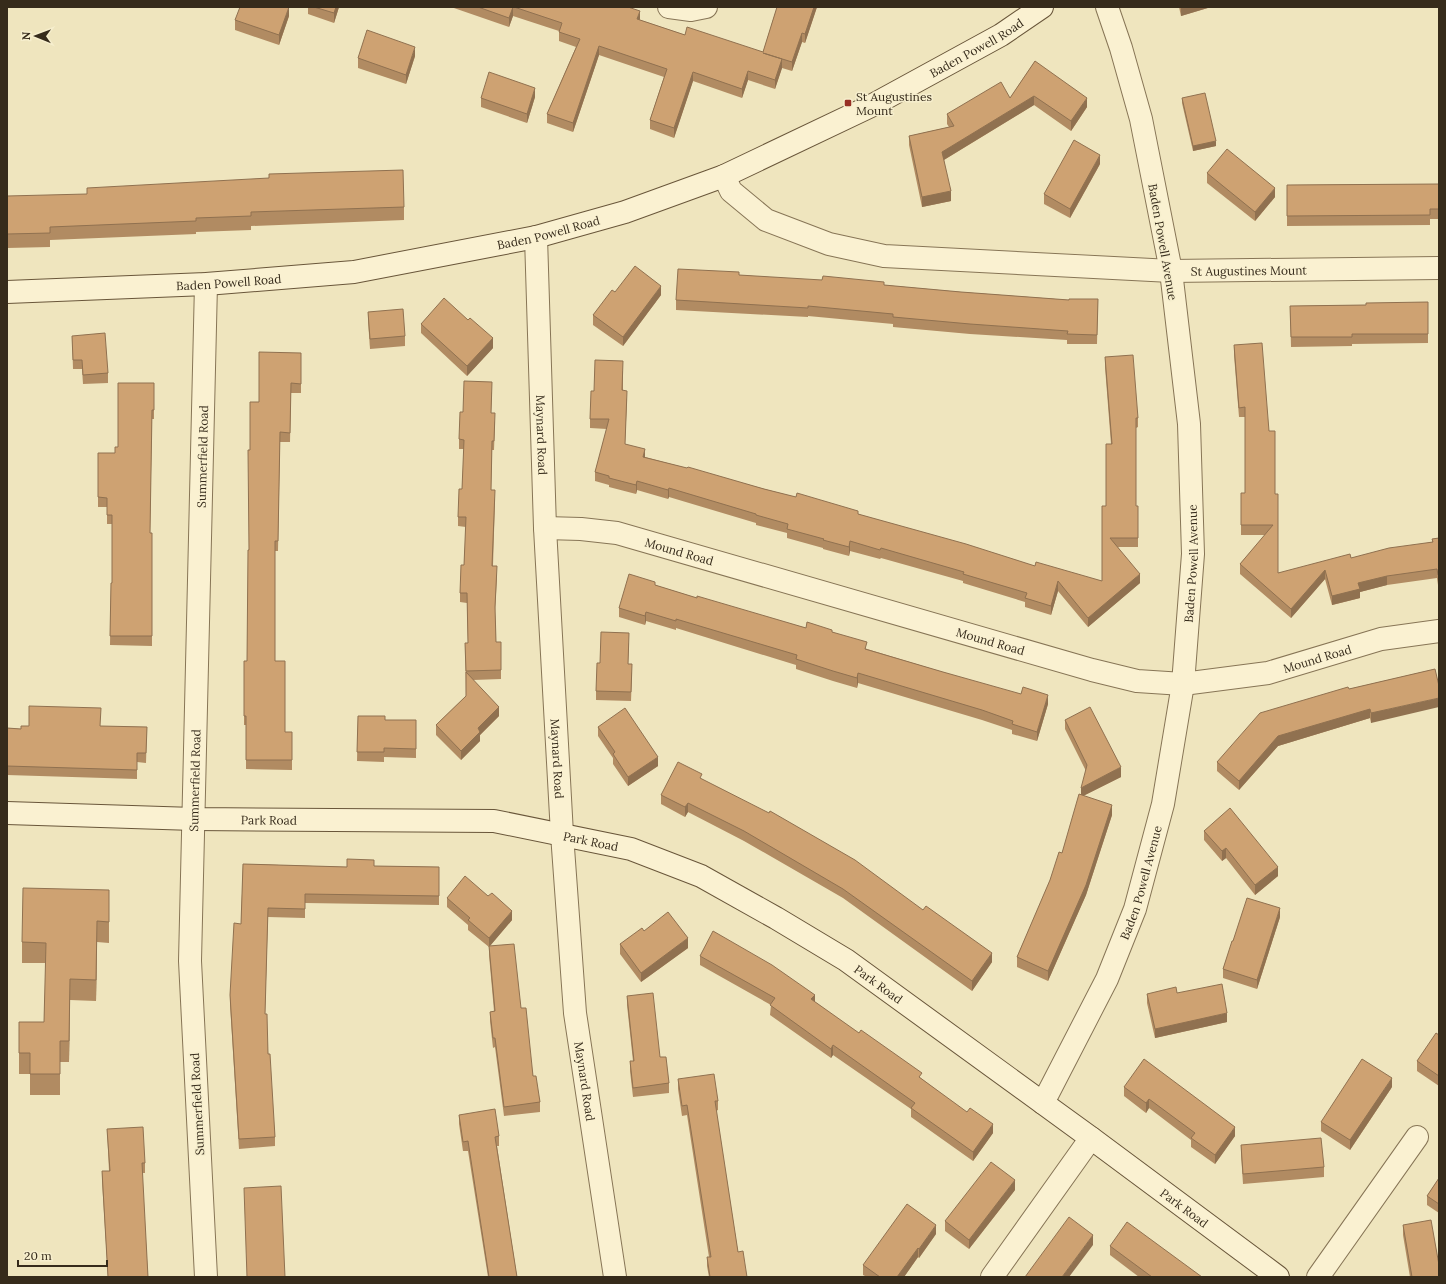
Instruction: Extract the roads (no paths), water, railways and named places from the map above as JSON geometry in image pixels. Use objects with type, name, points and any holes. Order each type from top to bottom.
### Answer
[{"type":"street","points":[[669,7],[691,10],[706,7]]},
{"type":"street","name":"Baden Powell Road","points":[[7,292],[206,284],[354,272],[536,237],[625,212],[724,176],[871,106],[1001,35],[1042,7]]},
{"type":"street","name":"Baden Powell Avenue","points":[[1043,1103],[1107,979],[1131,921],[1163,804],[1183,684],[1193,554],[1189,424],[1170,271],[1141,120],[1121,48],[1107,7]]},
{"type":"street","name":"St Augustines Mount","points":[[724,176],[731,191],[766,220],[829,244],[884,256],[1170,271],[1439,268]]},
{"type":"street","name":"Maynard Road","points":[[536,237],[545,528],[562,834],[574,1013],[615,1277]]},
{"type":"street","name":"Summerfield Road","points":[[206,284],[190,962],[206,1277]]},
{"type":"street","name":"Mound Road","points":[[545,528],[581,529],[617,533],[1092,670],[1137,681],[1183,684],[1268,673],[1381,639],[1439,631]]},
{"type":"street","name":"Park Road","points":[[7,813],[194,818],[494,821],[631,849],[701,876],[776,918],[846,960],[1091,1138],[1278,1277]]},
{"type":"street","points":[[1318,1277],[1417,1137]]},
{"type":"street","points":[[992,1277],[1091,1138]]},
{"type":"place","name":"St Augustines Mount","points":[[848,103]]}]
